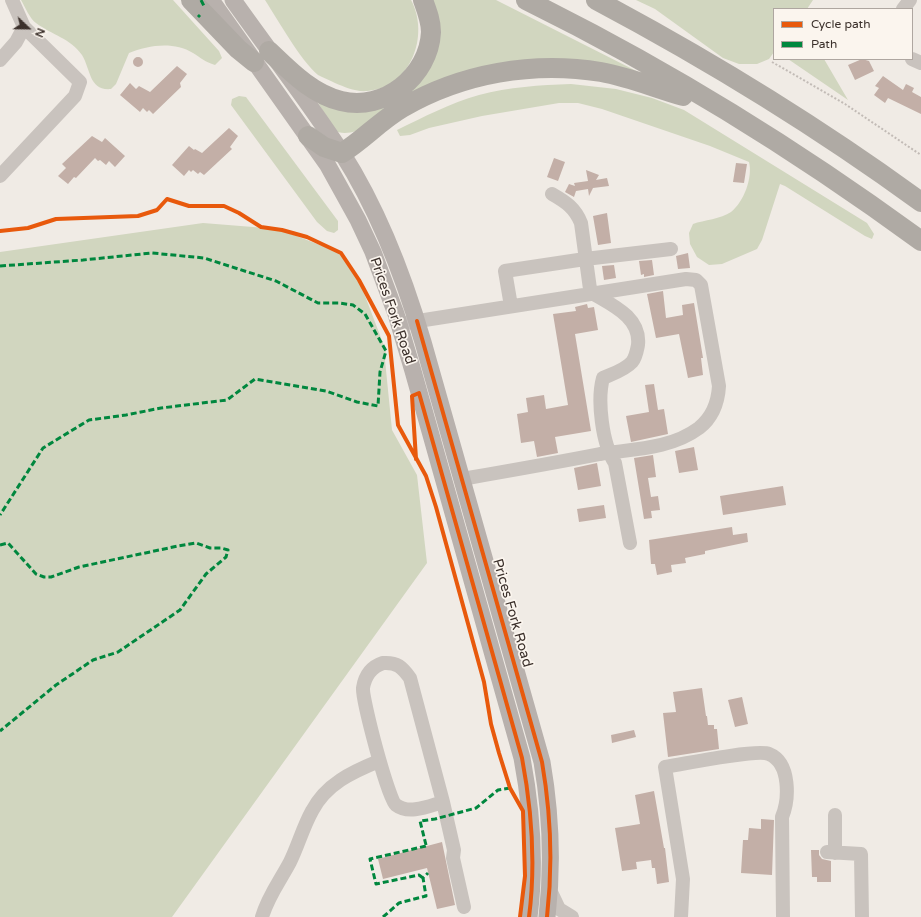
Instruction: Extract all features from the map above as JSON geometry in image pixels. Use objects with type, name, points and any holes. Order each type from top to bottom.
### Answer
[{"type":"highway","points":[[192,0],[238,49],[261,57],[327,96],[341,101],[356,103],[372,102],[387,97],[412,77],[423,62],[428,48],[431,32],[429,15],[423,0]]},
{"type":"highway","points":[[526,0],[630,56],[723,109],[830,178],[921,241]]},
{"type":"highway","points":[[596,0],[694,54],[781,107],[860,159],[921,202]]},
{"type":"highway","points":[[308,136],[324,147],[342,153],[354,146],[382,121],[426,95],[473,77],[523,69],[560,68],[600,72],[645,83],[723,109]]},
{"type":"main road","name":"Prices Fork Road","points":[[211,0],[342,153],[382,230],[404,282],[417,321],[542,762],[550,817],[550,890],[547,917]]},
{"type":"main road","name":"Prices Fork Road","points":[[233,0],[261,57],[334,177],[358,220],[377,264],[399,324],[522,758],[528,788],[533,845],[532,896],[529,917]]},
{"type":"street","points":[[0,176],[75,96],[80,82],[24,27],[12,0]]},
{"type":"street","points":[[904,8],[910,0]]},
{"type":"street","points":[[0,60],[16,42],[24,27]]},
{"type":"street","points":[[552,194],[570,205],[577,213],[580,223],[590,289],[592,293],[628,316],[636,327],[639,338],[637,351],[633,361],[625,368],[603,378],[600,387],[600,405],[608,453],[615,463],[630,543]]},
{"type":"street","points":[[510,306],[506,271],[585,259],[671,249]]},
{"type":"street","points":[[399,324],[686,279],[696,280],[702,285],[719,386],[718,400],[713,413],[700,428],[678,440],[646,448],[608,453],[462,479]]},
{"type":"street","points":[[443,802],[409,810],[396,805],[389,795],[379,761],[363,689],[365,680],[373,666],[383,663],[393,663],[402,667],[410,678],[443,802],[454,850],[453,858],[464,907]]},
{"type":"street","points":[[681,917],[683,879],[665,767],[750,754],[768,754],[776,760],[784,771],[787,788],[786,807],[782,817],[782,917]]},
{"type":"street","points":[[262,917],[269,896],[289,864],[312,811],[320,799],[329,788],[343,777],[379,761]]},
{"type":"street","points":[[835,815],[831,852],[861,854],[862,917]]},
{"type":"street","points":[[550,890],[559,909],[572,917]]},
{"type":"path","points":[[772,62],[845,104],[921,155]]},
{"type":"green space","points":[[21,0],[173,0],[219,51],[222,58],[215,65],[186,49],[178,47],[153,46],[136,50],[129,53],[116,84],[111,89],[104,89],[98,87],[95,83],[82,55],[77,49],[34,21]]},
{"type":"green space","points":[[265,0],[411,0],[416,14],[418,29],[417,43],[413,58],[405,70],[395,80],[382,88],[363,91],[354,90],[343,86],[318,75],[311,69]]},
{"type":"green space","points":[[428,0],[496,0],[658,82],[523,63],[357,131],[342,133],[333,129],[311,90],[339,105],[417,81]]},
{"type":"green space","points":[[636,0],[813,0],[808,8],[773,8],[773,53],[769,59],[757,64],[739,64],[723,58],[655,9]]},
{"type":"green space","points":[[789,60],[825,60],[848,100]]},
{"type":"green space","points":[[571,84],[616,89],[652,98],[684,110],[867,223],[874,234],[872,239],[780,184],[762,240],[757,249],[722,264],[709,265],[697,257],[690,244],[689,233],[693,224],[722,216],[736,208],[746,189],[750,175],[749,162],[710,146],[602,109],[578,103],[559,103],[482,116],[429,128],[410,135],[400,136],[397,130],[447,106],[479,95],[525,87]]},
{"type":"green space","points":[[239,96],[246,97],[338,221],[338,230],[334,233],[327,231],[317,222],[231,105],[232,99]]},
{"type":"green space","points":[[203,223],[278,229],[341,253],[359,280],[386,351],[385,360],[392,430],[417,475],[427,563],[172,917],[0,917],[0,252]]},
{"type":"building","points":[[136,57],[140,57],[142,58],[142,66],[136,67],[133,64],[133,60]]},
{"type":"building","points":[[860,60],[866,60],[869,61],[874,71],[855,80],[848,65]]},
{"type":"building","points":[[177,66],[187,74],[180,83],[181,87],[153,114],[149,110],[147,112],[143,108],[140,112],[120,95],[130,83],[136,89],[139,86],[150,92]]},
{"type":"building","points":[[883,76],[903,90],[906,84],[914,88],[912,92],[921,97],[921,114],[888,98],[885,103],[874,95],[879,88],[875,86]]},
{"type":"building","points":[[229,128],[238,136],[230,147],[232,149],[204,175],[200,172],[198,174],[193,170],[191,172],[189,170],[184,176],[172,165],[189,146],[202,153]]},
{"type":"building","points":[[92,136],[102,142],[105,138],[125,156],[115,167],[109,161],[106,165],[95,158],[76,178],[74,177],[68,184],[58,176],[66,168],[62,164]]},
{"type":"building","points":[[554,158],[565,162],[558,181],[547,177]]},
{"type":"building","points":[[736,163],[747,164],[744,183],[733,182]]},
{"type":"building","points":[[586,170],[599,175],[596,180],[607,178],[609,186],[593,188],[589,196],[588,189],[576,191],[574,197],[565,192],[569,184],[575,186],[574,183],[588,181]]},
{"type":"building","points":[[607,213],[611,243],[598,245],[593,216]]},
{"type":"building","points":[[688,253],[690,268],[678,269],[676,256]]},
{"type":"building","points":[[652,260],[654,275],[644,277],[644,274],[641,275],[639,261]]},
{"type":"building","points":[[614,265],[616,278],[604,280],[602,266]]},
{"type":"building","points":[[663,291],[666,318],[683,315],[682,305],[694,303],[703,358],[701,358],[703,375],[688,378],[679,334],[656,338],[647,294]]},
{"type":"building","points":[[587,304],[588,308],[594,307],[598,330],[575,334],[591,431],[555,437],[558,453],[537,457],[534,441],[521,443],[517,414],[528,412],[526,398],[544,395],[546,409],[568,405],[553,314],[576,311],[575,307]]},
{"type":"building","points":[[654,384],[658,410],[664,409],[668,434],[631,442],[626,416],[649,412],[645,385]]},
{"type":"building","points":[[694,447],[698,470],[679,473],[675,451]]},
{"type":"building","points":[[653,455],[656,477],[648,478],[651,497],[658,496],[660,510],[651,511],[652,518],[644,519],[634,458]]},
{"type":"building","points":[[597,463],[601,486],[578,490],[574,468]]},
{"type":"building","points":[[783,486],[786,505],[723,515],[720,496]]},
{"type":"building","points":[[604,505],[606,518],[579,522],[577,509]]},
{"type":"building","points":[[732,527],[733,535],[747,533],[748,542],[705,551],[705,554],[685,558],[686,563],[671,565],[672,572],[657,575],[655,564],[651,564],[649,540]]},
{"type":"building","points":[[702,688],[708,725],[714,725],[714,729],[717,729],[719,749],[668,757],[663,713],[676,712],[673,692]]},
{"type":"building","points":[[742,697],[748,724],[735,727],[728,700]]},
{"type":"building","points":[[634,730],[636,737],[612,743],[611,735]]},
{"type":"building","points":[[654,791],[665,848],[669,882],[657,884],[655,868],[652,868],[651,860],[636,862],[637,869],[622,871],[615,828],[640,824],[635,795]]},
{"type":"building","points":[[761,819],[774,820],[772,875],[741,873],[743,840],[748,840],[749,828],[761,829]]},
{"type":"building","points":[[442,842],[455,905],[437,909],[427,868],[383,879],[378,859]]},
{"type":"building","points":[[811,850],[819,850],[819,855],[822,859],[831,861],[831,882],[817,882],[817,877],[812,877]]},
{"type":"marked path","points":[[201,0],[205,8]]},
{"type":"marked path","points":[[0,266],[152,253],[204,258],[276,281],[318,303],[353,305],[365,314],[386,351],[380,372],[378,406],[357,402],[326,391],[255,379],[227,400],[161,408],[89,420],[43,448],[0,515]]},
{"type":"marked path","points":[[0,545],[8,543],[36,574],[44,577],[51,577],[79,567],[196,543],[210,548],[221,548],[228,550],[226,557],[206,574],[180,610],[118,652],[93,660],[56,685],[0,731]]},
{"type":"marked path","points":[[426,845],[420,821],[435,819],[476,808],[498,790],[510,788]]},
{"type":"marked path","points":[[423,878],[419,875],[376,884],[370,859],[426,846]]},
{"type":"marked path","points":[[383,917],[399,903],[426,896],[423,878],[428,873]]},
{"type":"cycle path","points":[[0,231],[28,228],[56,219],[138,216],[157,210],[167,199],[189,206],[224,206],[239,213],[261,227],[282,230],[307,237],[341,253],[359,280],[389,336],[398,425],[426,476],[436,507],[484,682],[491,724],[499,753],[510,788],[523,811],[525,876],[520,917]]},
{"type":"cycle path","points":[[417,321],[542,762],[550,840],[550,878],[547,917]]},
{"type":"cycle path","points":[[416,459],[412,396],[419,393],[522,758],[532,837],[532,877],[529,917]]}]
